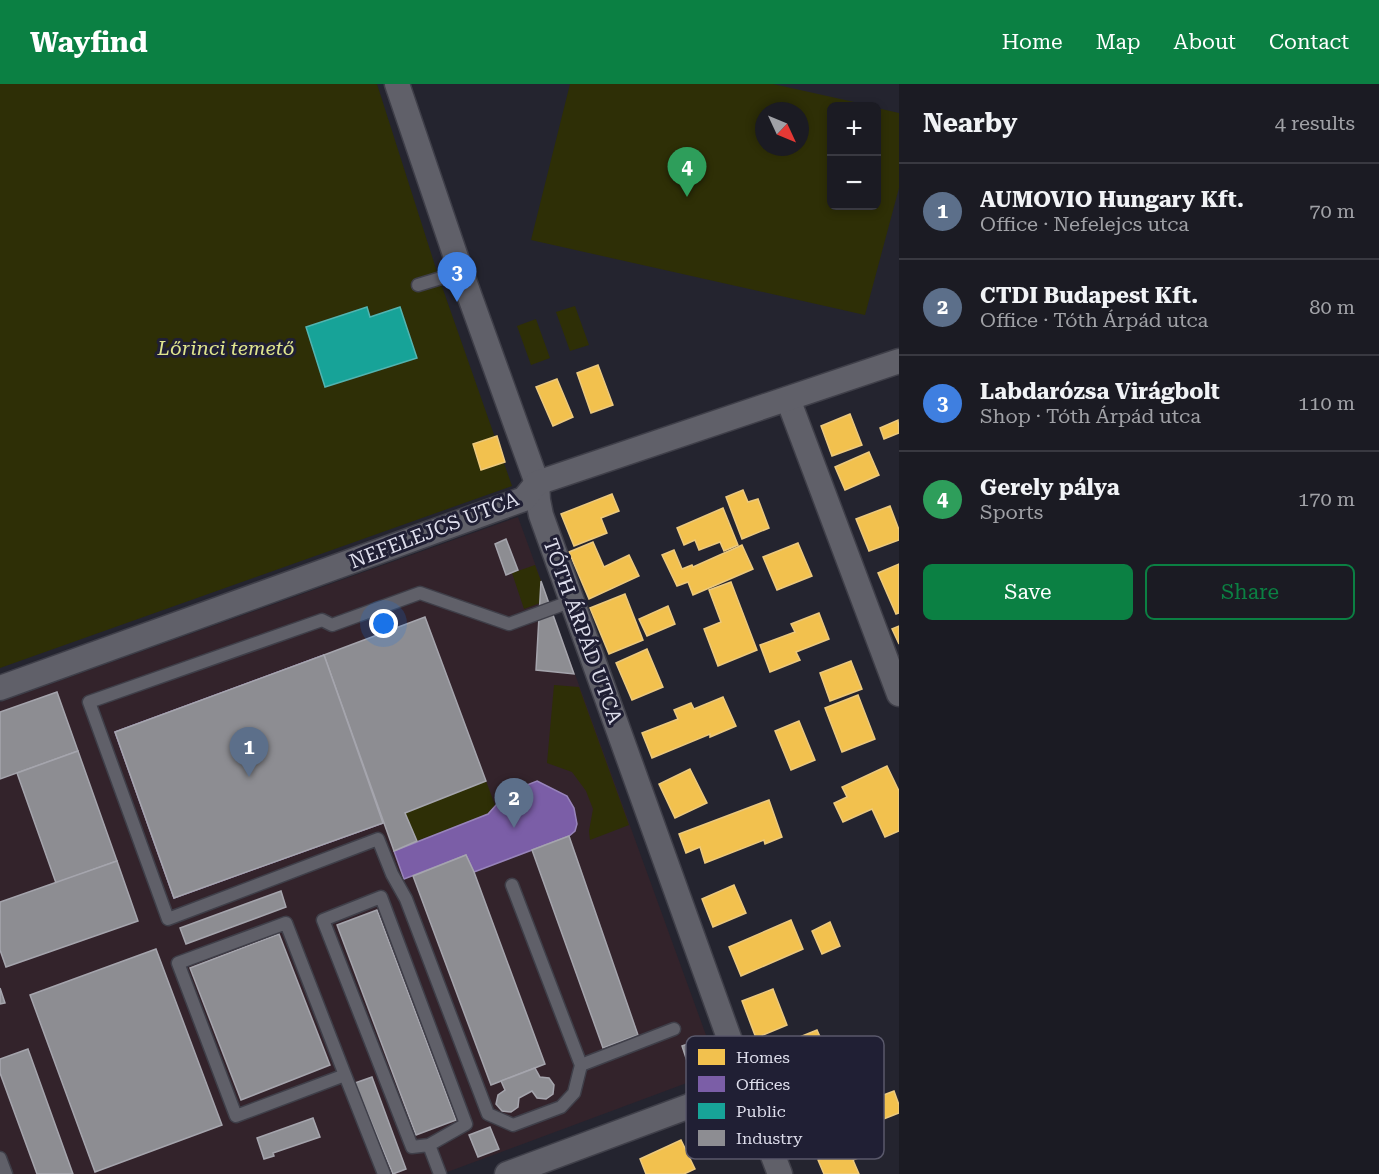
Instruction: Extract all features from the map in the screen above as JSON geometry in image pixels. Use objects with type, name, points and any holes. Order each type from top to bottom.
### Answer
[{"type":"street","name":"TÓTH ÁRPÁD UTCA","points":[[397,84],[461,272],[537,483],[541,515],[728,1036]]},
{"type":"street","name":"NEFELEJCS UTCA","points":[[0,688],[524,499],[537,483],[899,361]]},
{"type":"street","points":[[788,399],[899,694]]},
{"type":"street","points":[[507,1174],[686,1107]]},
{"type":"street","name":"TÓTH ÁRPÁD UTCA","points":[[774,1159],[780,1174]]},
{"type":"lane","points":[[418,285],[461,272]]},
{"type":"lane","points":[[512,885],[581,1065],[573,1093],[561,1107],[513,1125],[488,1114],[406,899],[392,874],[378,839],[168,918],[89,702],[322,620],[332,625],[420,592],[509,624],[572,601]]},
{"type":"lane","points":[[381,897],[466,1124],[429,1145],[412,1147],[323,920],[381,897]]},
{"type":"lane","points":[[345,1075],[236,1116],[178,963],[286,923],[384,1174]]},
{"type":"lane","points":[[581,1065],[674,1029]]},
{"type":"lane","points":[[429,1145],[440,1174]]},
{"type":"lane","points":[[0,1158],[6,1174]]},
{"type":"shaded area","points":[[518,517],[706,1036],[686,1036],[686,1083],[442,1174],[0,1174],[0,702]]},
{"type":"green space","name":"Lőrinci temető","points":[[0,84],[377,84],[439,278],[512,486],[0,668]]},
{"type":"green space","points":[[570,84],[773,84],[854,102],[827,102],[827,210],[881,210],[881,109],[899,113],[899,188],[865,315],[531,240]]},
{"type":"green space","points":[[575,306],[589,345],[570,351],[556,312]]},
{"type":"green space","points":[[536,319],[550,358],[531,365],[517,326]]},
{"type":"green space","points":[[535,565],[541,581],[540,603],[524,609],[512,573]]},
{"type":"green space","points":[[554,685],[579,687],[629,825],[590,840],[589,831],[593,809],[586,791],[572,772],[547,763]]},
{"type":"green space","points":[[486,781],[495,805],[488,814],[417,841],[405,813]]},
{"type":"building: Homes","points":[[598,365],[613,405],[591,413],[577,373]]},
{"type":"building: Homes","points":[[557,379],[573,417],[553,426],[536,387]]},
{"type":"building: Homes","points":[[850,414],[862,445],[832,456],[821,426]]},
{"type":"building: Homes","points":[[898,420],[899,433],[884,439],[880,428]]},
{"type":"building: Homes","points":[[497,436],[505,462],[481,470],[473,444]]},
{"type":"building: Homes","points":[[869,452],[879,475],[845,490],[835,467]]},
{"type":"building: Homes","points":[[743,490],[748,502],[758,499],[769,528],[742,539],[726,497]]},
{"type":"building: Homes","points":[[612,494],[619,511],[601,518],[607,533],[574,546],[561,514]]},
{"type":"building: Homes","points":[[890,506],[899,530],[899,540],[869,551],[856,519]]},
{"type":"building: Homes","points":[[723,508],[738,545],[724,551],[720,542],[699,550],[695,540],[684,545],[677,528]]},
{"type":"building: Homes","points":[[593,542],[604,567],[629,555],[639,576],[589,599],[569,552]]},
{"type":"building: Homes","points":[[798,543],[812,576],[777,590],[763,557]]},
{"type":"building: Homes","points":[[742,545],[753,569],[693,595],[688,582],[677,586],[662,555],[674,550],[682,569],[692,565],[693,567]]},
{"type":"building: Homes","points":[[899,564],[899,613],[896,614],[878,573]]},
{"type":"building: Homes","points":[[731,582],[757,650],[718,666],[704,629],[721,622],[709,590]]},
{"type":"building: Homes","points":[[625,594],[643,640],[609,654],[590,608]]},
{"type":"building: Homes","points":[[668,606],[675,624],[647,636],[639,619]]},
{"type":"building: Homes","points":[[819,613],[829,639],[796,652],[800,660],[770,672],[760,645],[795,632],[791,624]]},
{"type":"building: Homes","points":[[899,626],[899,644],[892,629]]},
{"type":"building: Homes","points":[[647,649],[663,687],[632,700],[616,663]]},
{"type":"building: Homes","points":[[851,661],[862,689],[830,701],[820,673]]},
{"type":"building: Homes","points":[[858,695],[875,739],[842,752],[825,708]]},
{"type":"building: Homes","points":[[723,697],[736,726],[652,758],[642,733],[678,719],[674,710],[691,703],[694,709]]},
{"type":"building: Homes","points":[[799,721],[815,760],[791,770],[775,731]]},
{"type":"building: Homes","points":[[887,766],[899,791],[899,831],[885,837],[872,809],[843,822],[834,803],[847,797],[842,787]]},
{"type":"building: Homes","points":[[690,769],[707,803],[675,818],[659,784]]},
{"type":"building: Homes","points":[[769,800],[782,837],[765,844],[764,840],[705,863],[700,847],[686,853],[679,834]]},
{"type":"building: Homes","points":[[734,885],[746,913],[713,927],[702,899]]},
{"type":"building: Homes","points":[[791,920],[803,949],[741,976],[729,947]]},
{"type":"building: Homes","points":[[830,922],[840,946],[822,954],[812,931]]},
{"type":"building: Homes","points":[[773,989],[787,1025],[761,1036],[755,1036],[742,1001]]},
{"type":"building: Homes","points":[[817,1030],[820,1036],[802,1036]]},
{"type":"building: Homes","points":[[894,1091],[899,1113],[884,1119],[884,1095]]},
{"type":"building: Homes","points":[[681,1140],[686,1150],[686,1159],[690,1159],[695,1169],[684,1174],[646,1174],[640,1159]]},
{"type":"building: Homes","points":[[856,1159],[853,1160],[859,1174],[824,1174],[818,1160]]},
{"type":"building: Offices","points":[[324,655],[383,823],[174,898],[115,732]]},
{"type":"building: Offices","points":[[537,781],[567,796],[574,808],[577,824],[575,831],[569,836],[474,872],[466,855],[404,879],[394,851],[488,814],[507,793]]},
{"type":"building: Public","points":[[367,307],[370,317],[400,307],[417,358],[325,387],[306,327]]},
{"type":"building: Industry","points":[[506,539],[518,570],[506,575],[495,544]]},
{"type":"building: Industry","points":[[541,581],[574,674],[536,670]]},
{"type":"building: Industry","points":[[425,617],[486,781],[405,813],[417,841],[394,851],[324,655]]},
{"type":"building: Industry","points":[[324,655],[383,823],[174,898],[115,732]]},
{"type":"building: Industry","points":[[57,692],[78,751],[0,779],[0,712]]},
{"type":"building: Industry","points":[[78,751],[117,861],[56,883],[17,773]]},
{"type":"building: Industry","points":[[569,836],[638,1035],[603,1048],[532,850]]},
{"type":"building: Industry","points":[[466,855],[545,1064],[491,1085],[413,876]]},
{"type":"building: Industry","points":[[117,861],[138,921],[6,967],[0,950],[0,902]]},
{"type":"building: Industry","points":[[281,891],[286,907],[186,944],[180,928]]},
{"type":"building: Industry","points":[[377,910],[456,1120],[416,1135],[337,925]]},
{"type":"building: Industry","points":[[279,934],[330,1065],[241,1100],[190,968]]},
{"type":"building: Industry","points":[[156,949],[222,1125],[95,1172],[30,995]]},
{"type":"building: Industry","points":[[0,988],[5,1003],[0,1004]]},
{"type":"building: Industry","points":[[686,1045],[686,1058],[682,1046]]},
{"type":"building: Industry","points":[[28,1049],[73,1174],[37,1174],[0,1073],[0,1059]]},
{"type":"building: Industry","points":[[535,1068],[540,1077],[549,1078],[554,1085],[553,1094],[546,1099],[537,1098],[532,1091],[519,1098],[518,1107],[511,1112],[502,1111],[496,1104],[498,1095],[505,1090],[501,1081]]},
{"type":"building: Industry","points":[[372,1077],[406,1169],[393,1174],[355,1083]]},
{"type":"building: Industry","points":[[313,1118],[320,1137],[273,1153],[274,1156],[264,1159],[257,1138]]},
{"type":"building: Industry","points":[[490,1127],[499,1149],[478,1157],[469,1135]]},
{"type":"place","name":"Gerely pálya","points":[[687,197]]},
{"type":"place","name":"Labdarózsa Virágbolt","points":[[457,302]]},
{"type":"place","name":"AUMOVIO Hungary Kft.","points":[[249,777]]},
{"type":"place","name":"CTDI Budapest Kft.","points":[[514,828]]}]
